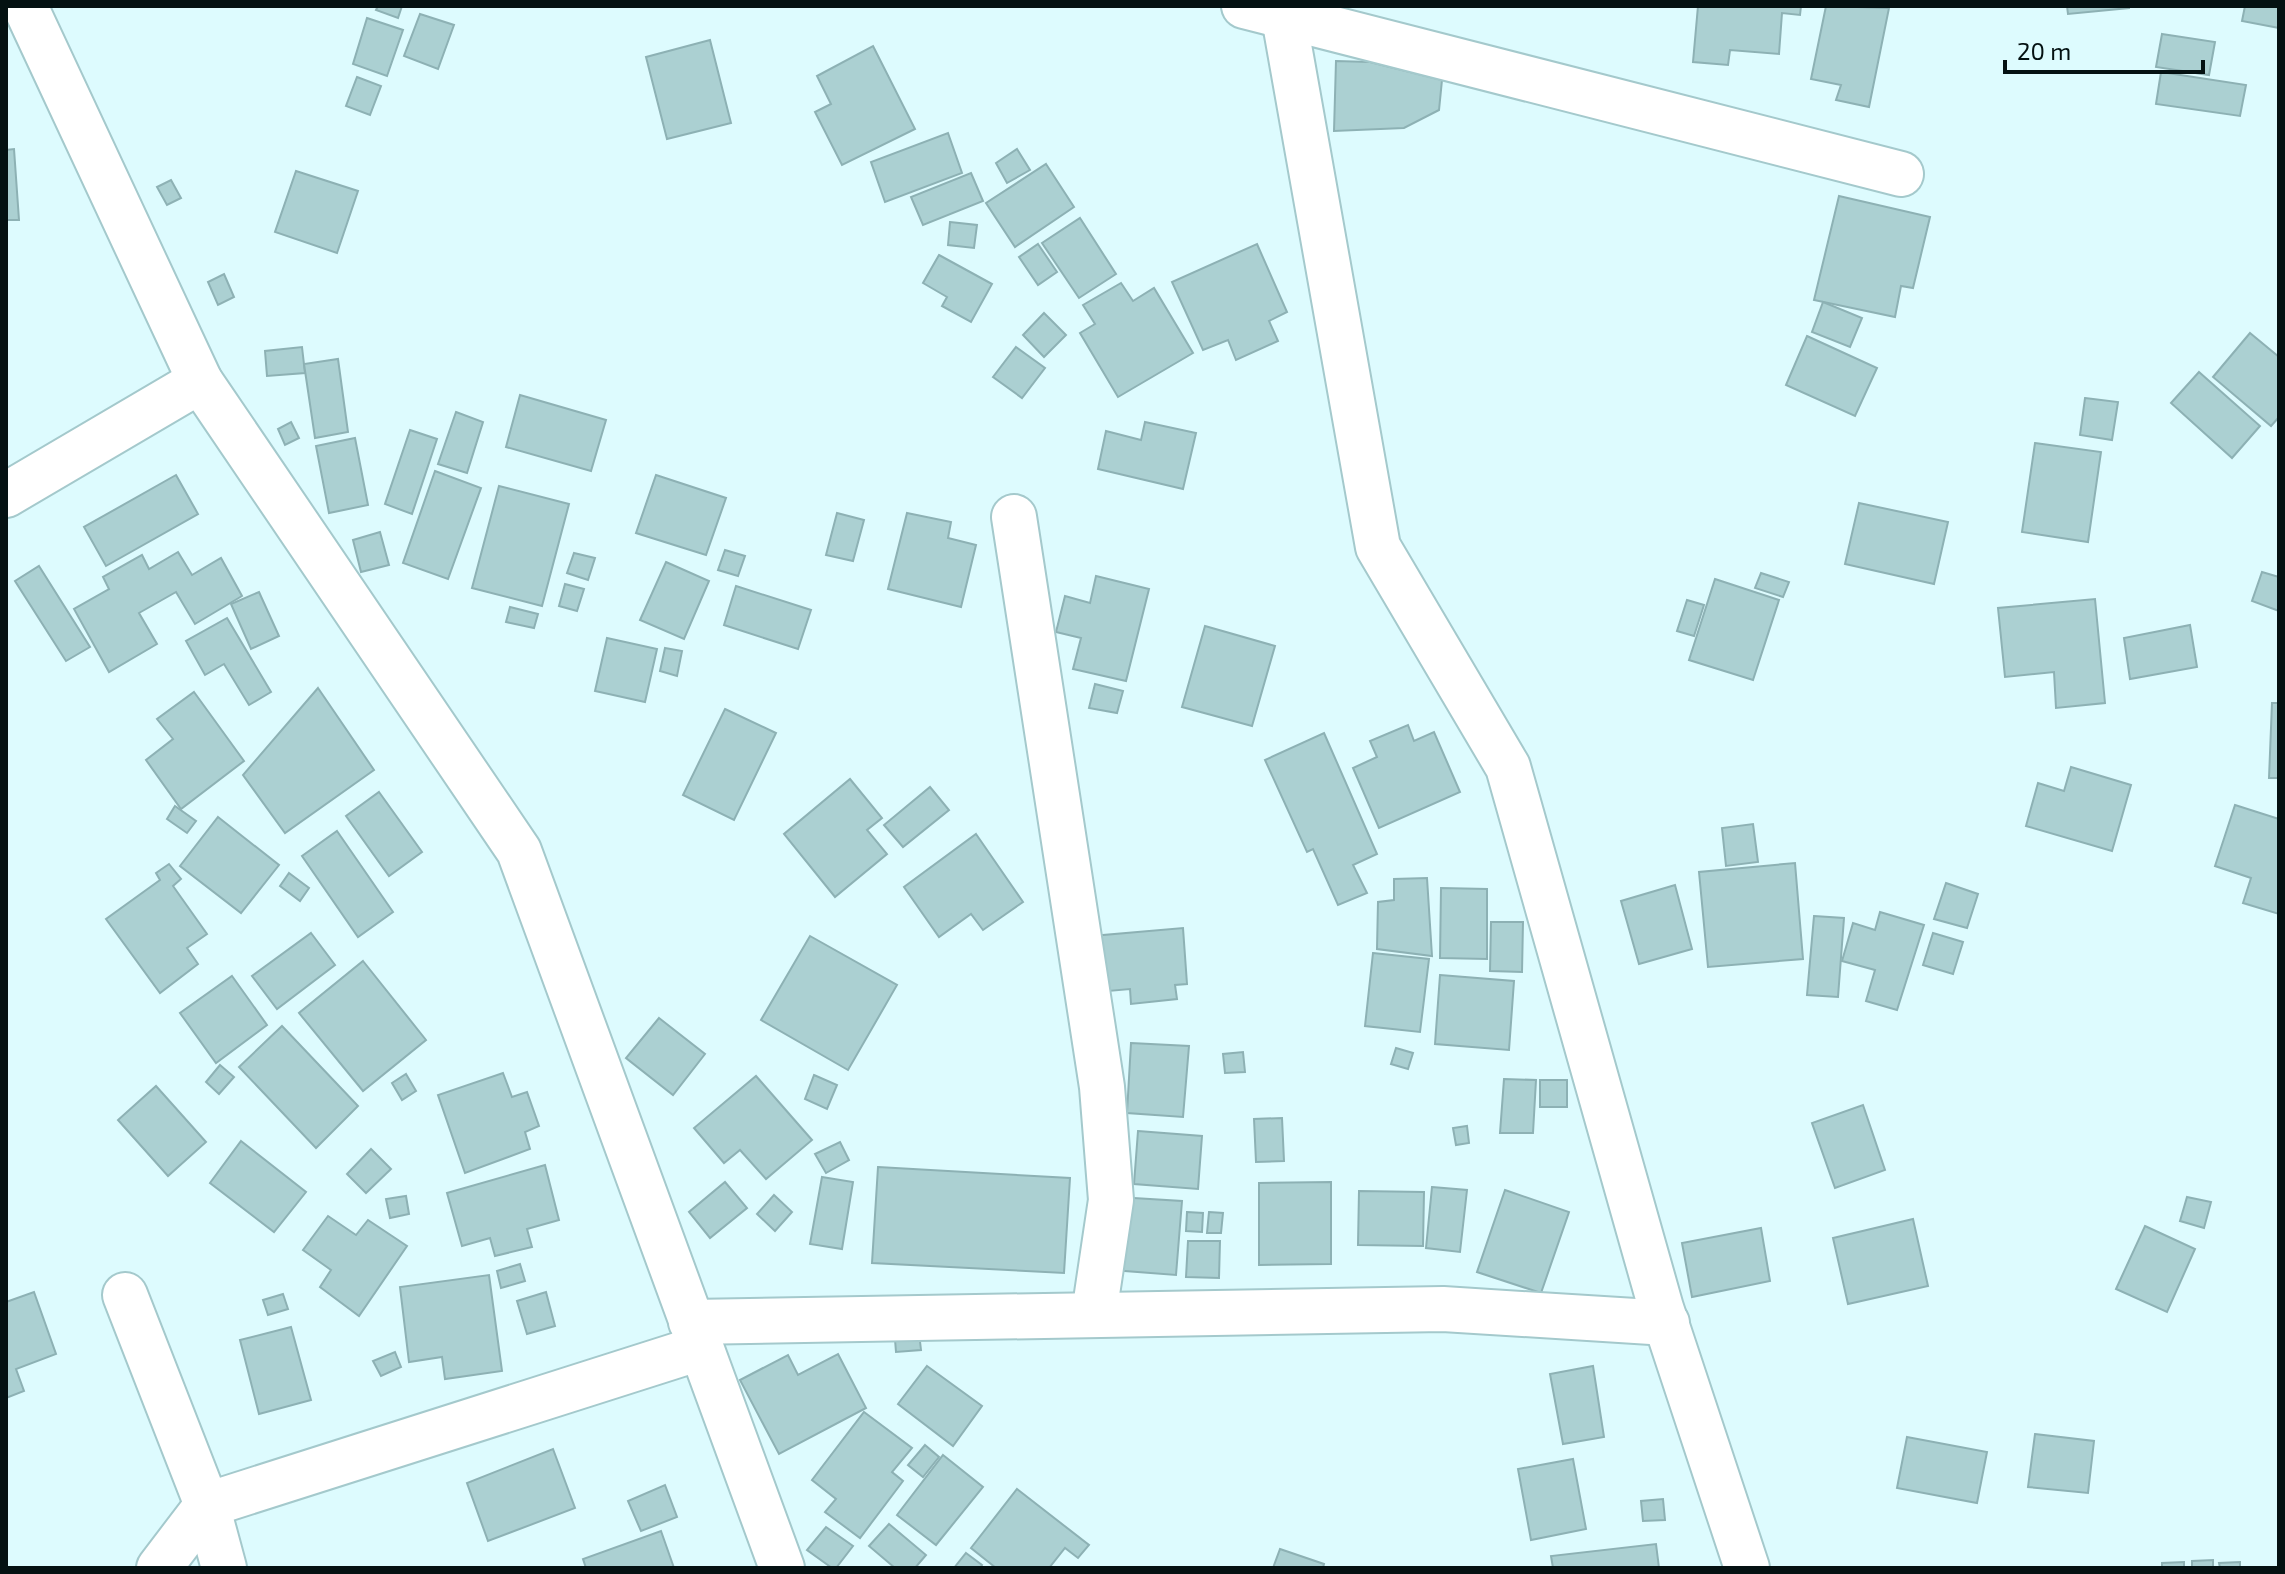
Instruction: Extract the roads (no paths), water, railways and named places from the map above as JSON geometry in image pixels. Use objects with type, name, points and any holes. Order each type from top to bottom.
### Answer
[{"type":"street","points":[[25,6],[200,381],[519,851],[782,1568]]},
{"type":"street","points":[[1747,1568],[1667,1323],[1508,767],[1378,547],[1270,10],[1901,174]]},
{"type":"street","points":[[6,495],[200,381]]},
{"type":"street","points":[[1014,517],[1102,1087],[1111,1200],[1094,1314]]},
{"type":"street","points":[[125,1295],[207,1505],[224,1568]]},
{"type":"street","points":[[159,1568],[207,1505],[696,1335],[1094,1314],[1443,1309],[1667,1323]]}]
